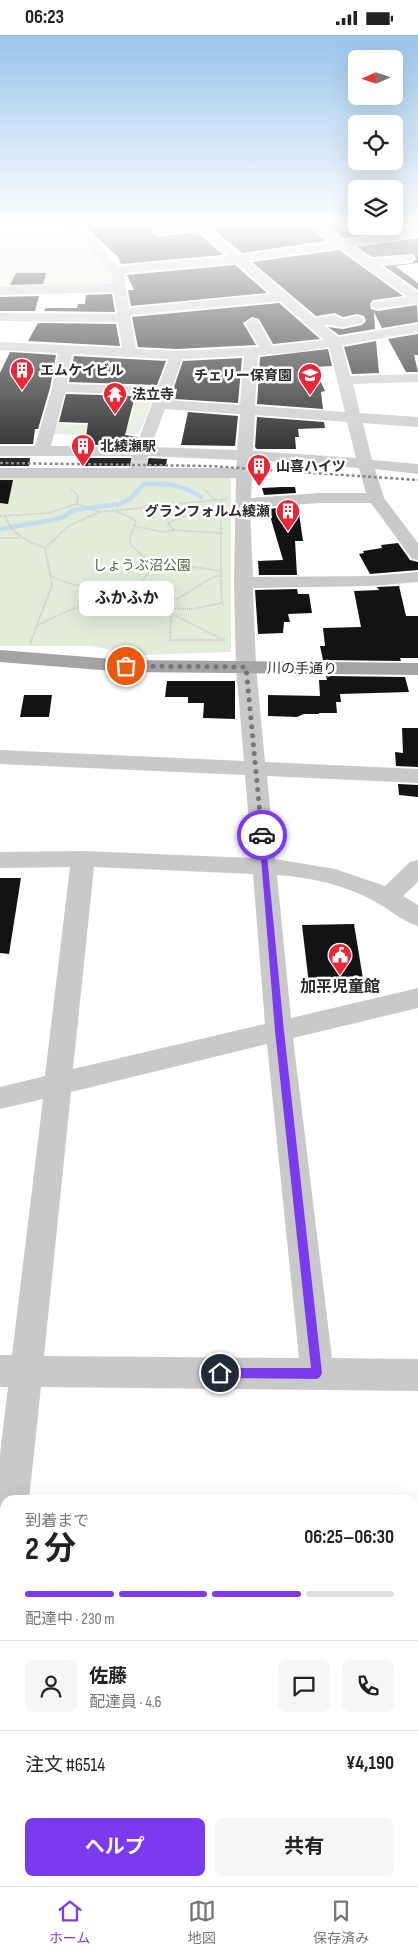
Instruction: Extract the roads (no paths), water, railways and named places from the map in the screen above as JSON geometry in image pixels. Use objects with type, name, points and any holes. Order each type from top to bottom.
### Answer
[{"type":"main road","name":"川の手通り","points":[[0,656],[126,666],[418,669]]},
{"type":"main road","name":"川の手通り","points":[[0,674],[126,666]]},
{"type":"street","points":[[0,317],[124,315],[137,312]]},
{"type":"street","points":[[302,312],[336,342],[365,463],[376,498],[417,552]]},
{"type":"street","points":[[124,315],[129,351]]},
{"type":"street","points":[[313,322],[335,319],[340,323],[357,320]]},
{"type":"street","points":[[252,323],[267,349]]},
{"type":"street","points":[[393,338],[418,328]]},
{"type":"street","points":[[1,349],[66,349],[109,356],[129,351],[177,355],[298,348],[336,342],[393,338],[418,341]]},
{"type":"street","points":[[42,450],[66,349]]},
{"type":"street","points":[[251,351],[245,463],[235,500],[232,579],[246,667],[280,1031],[317,1373]]},
{"type":"street","points":[[140,461],[177,355]]},
{"type":"street","points":[[345,380],[418,379]]},
{"type":"street","points":[[58,388],[162,397],[248,410],[418,422]]},
{"type":"street","points":[[0,452],[42,450],[140,461],[245,463],[273,474]]},
{"type":"street","points":[[0,452],[140,461],[365,463],[418,469]]},
{"type":"street","points":[[0,473],[140,461]]},
{"type":"street","points":[[351,479],[390,483]]},
{"type":"street","points":[[235,500],[376,498]]},
{"type":"street","points":[[232,579],[371,581],[418,577]]},
{"type":"street","points":[[0,757],[418,776]]},
{"type":"street","points":[[12,1495],[13,1371],[58,1084],[83,859]]},
{"type":"street","points":[[0,860],[83,859],[265,868],[280,867],[330,873],[389,897],[418,917]]},
{"type":"street","points":[[389,897],[418,868]]},
{"type":"street","points":[[0,1098],[418,998]]},
{"type":"street","points":[[13,1371],[418,1375]]},
{"type":"waterway","points":[[0,529],[52,520],[63,517],[74,510],[120,504],[130,499],[144,484],[174,486],[201,497]]},
{"type":"tunnel","points":[[138,470],[140,457]]},
{"type":"railway","points":[[0,463],[209,466],[418,480]]},
{"type":"place","name":"エムケイビル","points":[[22,391]]},
{"type":"place","name":"チェリー保育園","points":[[310,396]]},
{"type":"place","name":"法立寺","points":[[115,415]]},
{"type":"place","name":"北綾瀬駅","points":[[83,467]]},
{"type":"place","name":"山喜ハイツ","points":[[259,487]]},
{"type":"place","name":"グランフォルム綾瀬","points":[[288,532]]},
{"type":"place","name":"ふかふか","points":[[126,666]]},
{"type":"place","name":"加平児童館","points":[[340,976]]},
{"type":"park label","name":"しょうぶ沼公園","points":[[142,565]]}]
